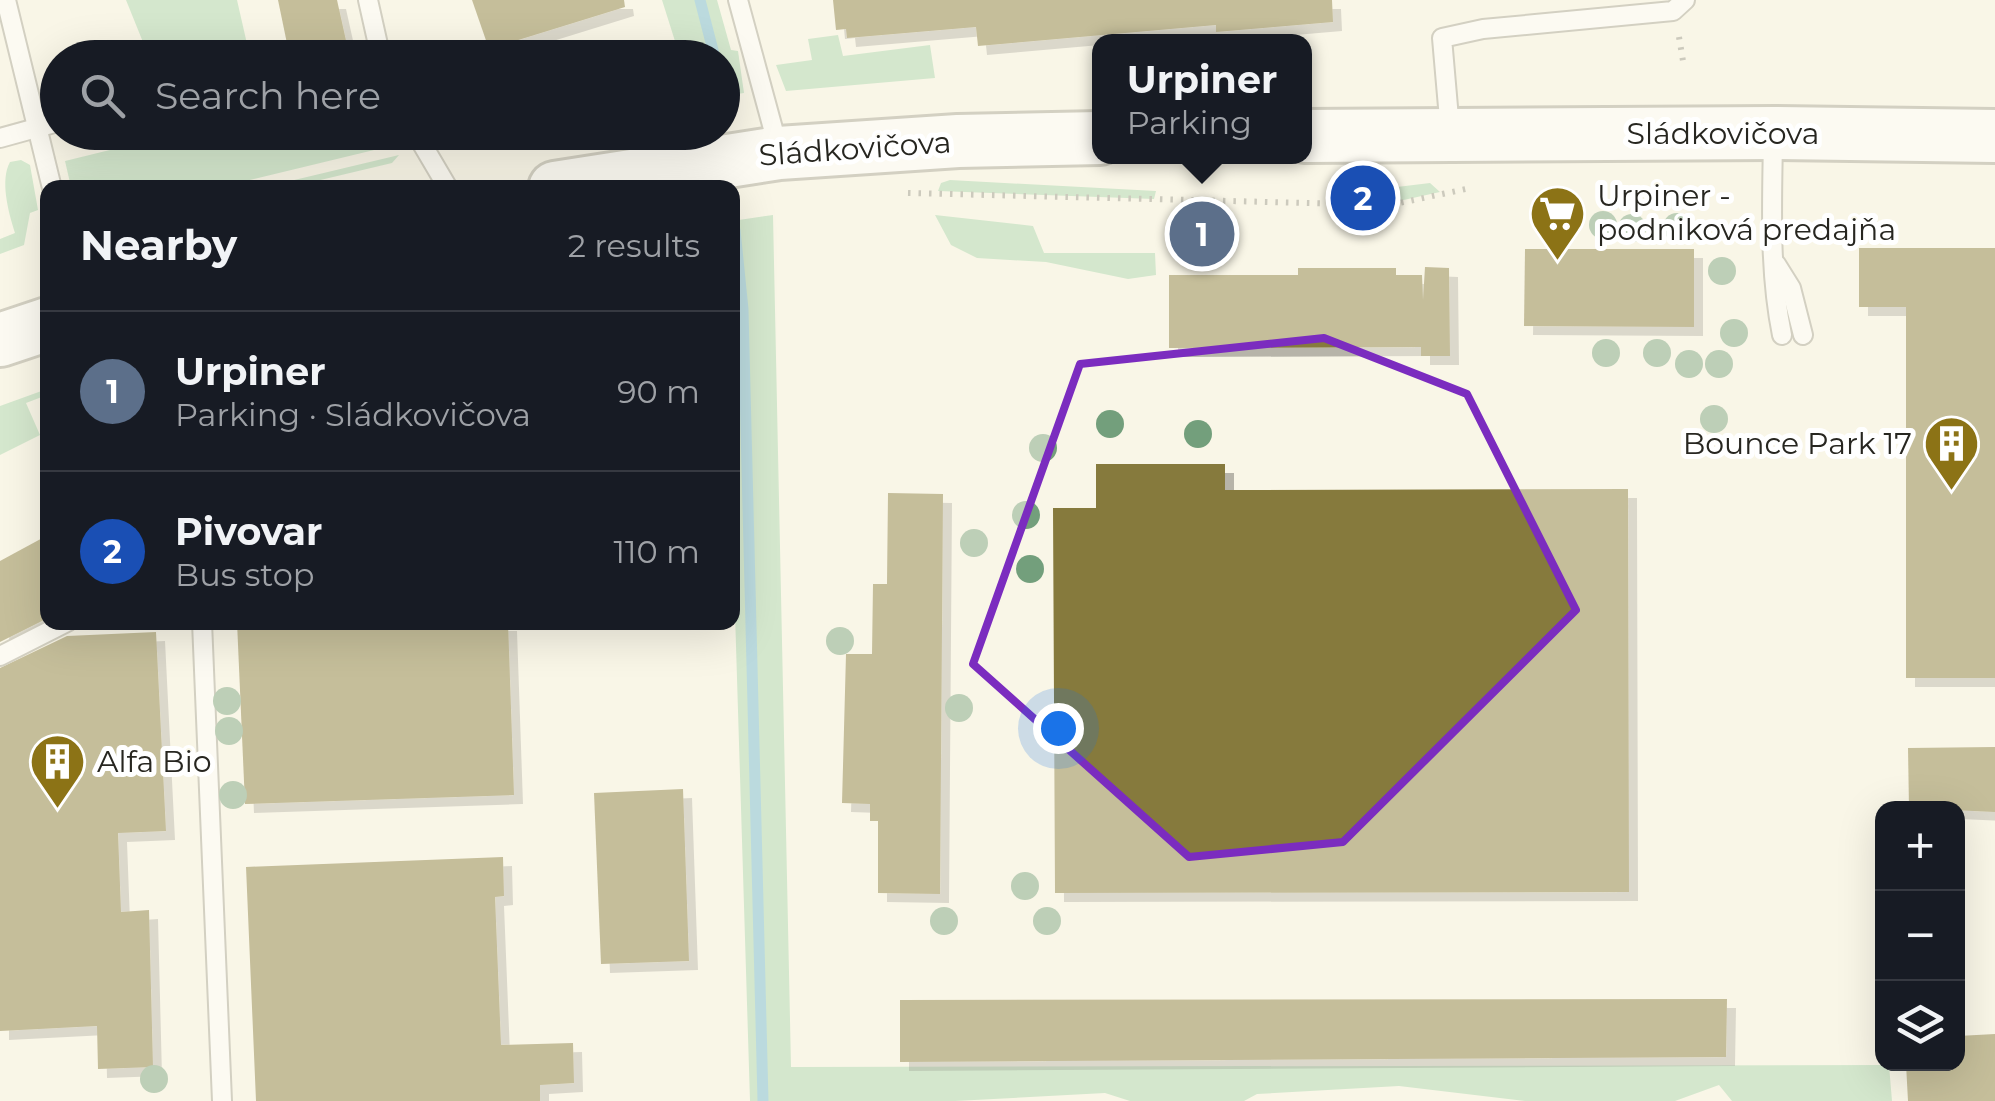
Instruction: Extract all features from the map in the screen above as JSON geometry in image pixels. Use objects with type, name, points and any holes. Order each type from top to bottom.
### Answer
[{"type":"main road","name":"Sládkovičova","points":[[1312,136],[1995,136]]},
{"type":"main road","name":"Sládkovičova","points":[[597,180],[779,153],[958,140],[1092,138]]},
{"type":"main road","points":[[0,340],[40,327]]},
{"type":"lane","points":[[6,0],[40,146]]},
{"type":"lane","points":[[368,0],[377,40]]},
{"type":"lane","points":[[738,0],[779,153]]},
{"type":"lane","points":[[1451,136],[1442,38],[1679,6]]},
{"type":"lane","points":[[0,138],[40,127]]},
{"type":"lane","points":[[1773,133],[1773,291],[1782,335]]},
{"type":"lane","points":[[41,150],[50,180]]},
{"type":"lane","points":[[426,150],[443,180]]},
{"type":"lane","points":[[1776,264],[1791,288],[1802,335]]},
{"type":"lane","points":[[0,656],[51,630]]},
{"type":"lane","points":[[202,630],[222,1101]]},
{"type":"path","points":[[1680,41],[1682,60]]},
{"type":"path","points":[[908,193],[1390,205],[1466,189]]},
{"type":"highlighted area","points":[[1324,338],[1467,394],[1576,610],[1343,842],[1189,857],[973,664],[1080,364]]},
{"type":"green space","points":[[126,0],[237,0],[246,40],[142,40]]},
{"type":"green space","points":[[662,0],[717,0],[728,40],[675,40]]},
{"type":"green space","points":[[838,35],[843,56],[930,45],[935,78],[786,91],[776,65],[812,60],[808,39]]},
{"type":"green space","points":[[110,150],[374,150],[250,180],[69,180],[65,161]]},
{"type":"green space","points":[[399,155],[392,163],[320,180],[294,180]]},
{"type":"green space","points":[[21,160],[30,165],[38,210],[30,213],[24,245],[0,254],[0,239],[15,233],[6,196],[7,169],[10,162]]},
{"type":"green space","points":[[950,180],[1156,191],[1154,199],[938,191],[941,183]]},
{"type":"green space","points":[[1430,183],[1440,192],[1390,203],[1373,202],[1372,190]]},
{"type":"green space","points":[[773,215],[791,1067],[1875,1065],[1875,1071],[1890,1071],[1892,1101],[1732,1101],[1719,1085],[1675,1101],[1525,1101],[1399,1086],[1257,1094],[1244,1101],[1130,1101],[1105,1093],[955,1101],[750,1101],[736,630],[740,630],[740,220]]},
{"type":"green space","points":[[935,215],[1033,226],[1044,253],[1155,253],[1156,275],[1128,279],[1046,262],[977,258],[951,245]]},
{"type":"green space","points":[[40,392],[40,398],[26,403],[40,435],[0,455],[0,406]]},
{"type":"building","points":[[278,0],[337,0],[346,40],[286,40]]},
{"type":"building","points":[[472,0],[624,0],[625,7],[518,40],[486,40]]},
{"type":"building","points":[[833,0],[1332,0],[1333,22],[1216,32],[1216,25],[978,46],[976,27],[847,38],[846,29],[836,30]]},
{"type":"building","name":"Bounce Park 17","points":[[1859,248],[1995,248],[1995,678],[1906,678],[1906,307],[1859,307]]},
{"type":"building","points":[[1525,249],[1694,249],[1694,327],[1524,326]]},
{"type":"building","points":[[1425,267],[1449,268],[1450,356],[1421,356],[1421,347],[1169,348],[1169,275],[1298,275],[1298,268],[1396,268],[1396,275],[1422,275],[1423,300]]},
{"type":"building","points":[[1096,464],[1225,464],[1225,490],[1628,489],[1629,892],[1055,893],[1053,508],[1096,508]]},
{"type":"building","points":[[888,493],[943,494],[940,894],[878,893],[878,821],[870,821],[870,804],[842,803],[846,654],[872,654],[873,584],[887,584]]},
{"type":"building","points":[[40,539],[40,622],[0,642],[0,561]]},
{"type":"building","points":[[237,630],[508,630],[514,795],[245,804]]},
{"type":"building","name":"Alfa Bio","points":[[156,632],[166,831],[118,833],[121,912],[149,910],[153,1067],[98,1069],[97,1026],[0,1031],[0,668],[67,636]]},
{"type":"building","points":[[1995,747],[1995,812],[1965,811],[1965,801],[1909,801],[1908,748]]},
{"type":"building","points":[[683,789],[689,961],[601,964],[594,793]]},
{"type":"building","points":[[503,857],[504,896],[495,897],[501,1045],[573,1043],[574,1083],[540,1085],[540,1101],[256,1101],[246,867]]},
{"type":"building","points":[[1727,999],[1726,1057],[900,1062],[900,1000]]},
{"type":"building","points":[[1995,1034],[1995,1101],[1908,1101],[1906,1071],[1965,1071],[1965,1036]]},
{"type":"waterway","points":[[700,0],[710,40]]},
{"type":"waterway","points":[[740,279],[763,1101]]},
{"type":"place","name":"Pivovar","points":[[1363,198]]},
{"type":"place","name":"Urpiner","points":[[1202,234]]},
{"type":"place","name":"Urpiner - podniková predajňa","points":[[1558,262]]},
{"type":"place","name":"Bounce Park 17","points":[[1951,493]]},
{"type":"place","name":"Alfa Bio","points":[[58,811]]}]
